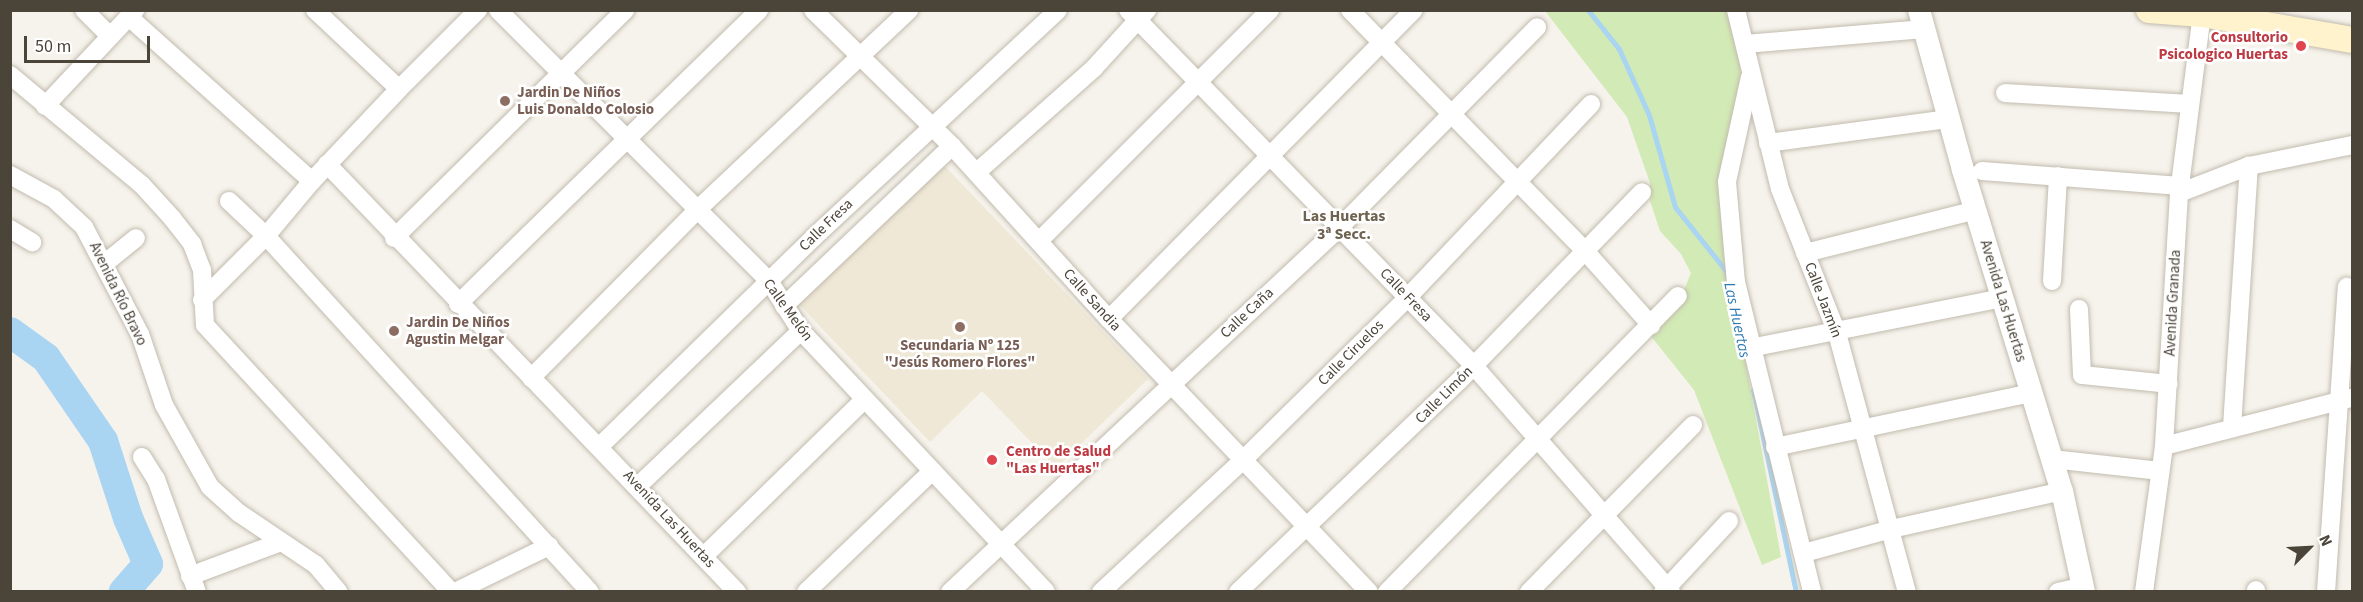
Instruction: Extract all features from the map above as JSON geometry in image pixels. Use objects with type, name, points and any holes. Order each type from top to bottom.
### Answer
[{"type":"main road","points":[[2150,10],[2273,18],[2352,40]]},
{"type":"street","points":[[84,10],[109,35]]},
{"type":"street","points":[[315,10],[399,89]]},
{"type":"street","points":[[202,300],[266,236],[327,164],[478,10]]},
{"type":"street","name":"Calle Melón","points":[[498,10],[561,71],[696,211],[769,281],[801,331],[1046,591]]},
{"type":"street","points":[[394,238],[625,10]]},
{"type":"street","points":[[458,304],[759,10]]},
{"type":"street","name":"Calle Sandia","points":[[813,10],[858,57],[931,125],[977,172],[1171,385],[1369,591]]},
{"type":"street","points":[[531,378],[696,211],[909,10]]},
{"type":"street","name":"Calle Fresa","points":[[600,446],[931,125],[1058,10]]},
{"type":"street","points":[[1039,241],[1200,83],[1270,10]]},
{"type":"street","points":[[1350,10],[1586,252],[1651,325]]},
{"type":"street","points":[[1109,318],[1268,156],[1384,43],[1414,10]]},
{"type":"street","name":"Calle Jazmín","points":[[1736,10],[1780,189],[1837,333],[1907,591]]},
{"type":"street","points":[[45,106],[109,35],[132,14],[312,181]]},
{"type":"street","points":[[977,172],[1094,68],[1138,14]]},
{"type":"street","name":"Calle Fresa","points":[[1138,14],[1268,156],[1474,366],[1607,516],[1667,590]]},
{"type":"street","name":"Avenida Granada","points":[[2144,591],[2163,446],[2169,384],[2180,190],[2202,14]]},
{"type":"street","points":[[1745,44],[1922,20]]},
{"type":"street","name":"Avenida Las Huertas","points":[[1922,20],[1976,210],[2062,491],[2083,589]]},
{"type":"street","name":"Calle Caña","points":[[950,591],[1339,228],[1451,111],[1537,27]]},
{"type":"street","points":[[1751,71],[1727,182],[1736,282],[1750,348],[1812,591]]},
{"type":"street","points":[[10,75],[142,185],[172,218],[192,244],[202,270],[202,300],[206,325],[453,591],[549,546]]},
{"type":"street","points":[[2005,93],[2190,104]]},
{"type":"street","name":"Calle Ciruelos","points":[[1101,591],[1244,459],[1408,297],[1591,104]]},
{"type":"street","points":[[1768,143],[1949,119]]},
{"type":"street","points":[[1982,171],[2058,176],[2180,190],[2249,166],[2352,145]]},
{"type":"street","points":[[784,306],[952,146]]},
{"type":"street","name":"Avenida Las Huertas","points":[[327,164],[394,238],[600,446],[737,591]]},
{"type":"street","points":[[2232,427],[2249,166]]},
{"type":"street","name":"Avenida Río Bravo","points":[[10,176],[54,199],[84,227],[140,334],[164,405],[210,487],[281,542],[316,565],[339,591]]},
{"type":"street","points":[[2052,281],[2058,176]]},
{"type":"street","name":"Calle Limón","points":[[1238,591],[1308,528],[1474,366],[1642,192]]},
{"type":"street","points":[[229,201],[266,236],[590,591]]},
{"type":"street","points":[[1805,253],[1976,210]]},
{"type":"street","points":[[10,229],[32,242]]},
{"type":"street","points":[[814,237],[835,258]]},
{"type":"street","points":[[104,264],[136,238]]},
{"type":"street","points":[[2326,591],[2347,400],[2346,287]]},
{"type":"street","points":[[1387,591],[1540,439],[1678,296]]},
{"type":"street","points":[[1750,348],[1837,333],[2003,298]]},
{"type":"street","points":[[2079,309],[2082,375],[2169,384]]},
{"type":"street","points":[[638,486],[801,331]]},
{"type":"street","points":[[1775,447],[1863,431],[2031,393]]},
{"type":"street","points":[[704,556],[864,400]]},
{"type":"street","points":[[2163,446],[2347,400]]},
{"type":"street","points":[[1529,591],[1607,516],[1692,425]]},
{"type":"street","points":[[142,457],[156,479],[193,584],[281,542]]},
{"type":"street","points":[[2052,459],[2160,471]]},
{"type":"street","points":[[806,591],[932,471]]},
{"type":"street","points":[[1804,554],[1891,529],[2062,491]]},
{"type":"street","points":[[1667,590],[1729,521]]},
{"type":"street","points":[[2058,591],[2083,589]]},
{"type":"shaded area","name":"Secundaria Nº 125 \"Jesús Romero Flores\"","points":[[939,160],[1148,379],[1056,468],[982,391],[930,442],[794,299]]},
{"type":"green space","points":[[1545,11],[1730,11],[1746,74],[1726,254],[1781,557],[1762,565],[1694,390],[1650,335],[1681,297],[1691,273],[1681,254],[1660,231],[1650,201],[1650,183],[1627,117]]},
{"type":"waterway","name":"Las Huertas","points":[[1588,10],[1619,49],[1649,115],[1675,207],[1726,271],[1728,279]]},
{"type":"waterway","points":[[10,332],[46,358],[103,441],[128,518],[148,564],[124,592]]},
{"type":"waterway","name":"Las Huertas","points":[[1753,390],[1796,592]]},
{"type":"place","name":"Consultorio Psicologico Huertas","points":[[2301,46]]},
{"type":"place","name":"Jardin De Niños Luis Donaldo Colosio","points":[[505,101]]},
{"type":"place","name":"Secundaria Nº 125 \"Jesús Romero Flores\"","points":[[960,327]]},
{"type":"place","name":"Jardin De Niños Agustin Melgar","points":[[394,331]]},
{"type":"place","name":"Centro de Salud \"Las Huertas\"","points":[[992,460]]},
{"type":"district","name":"Las Huertas 3ª Secc.","points":[[1344,225]]}]
